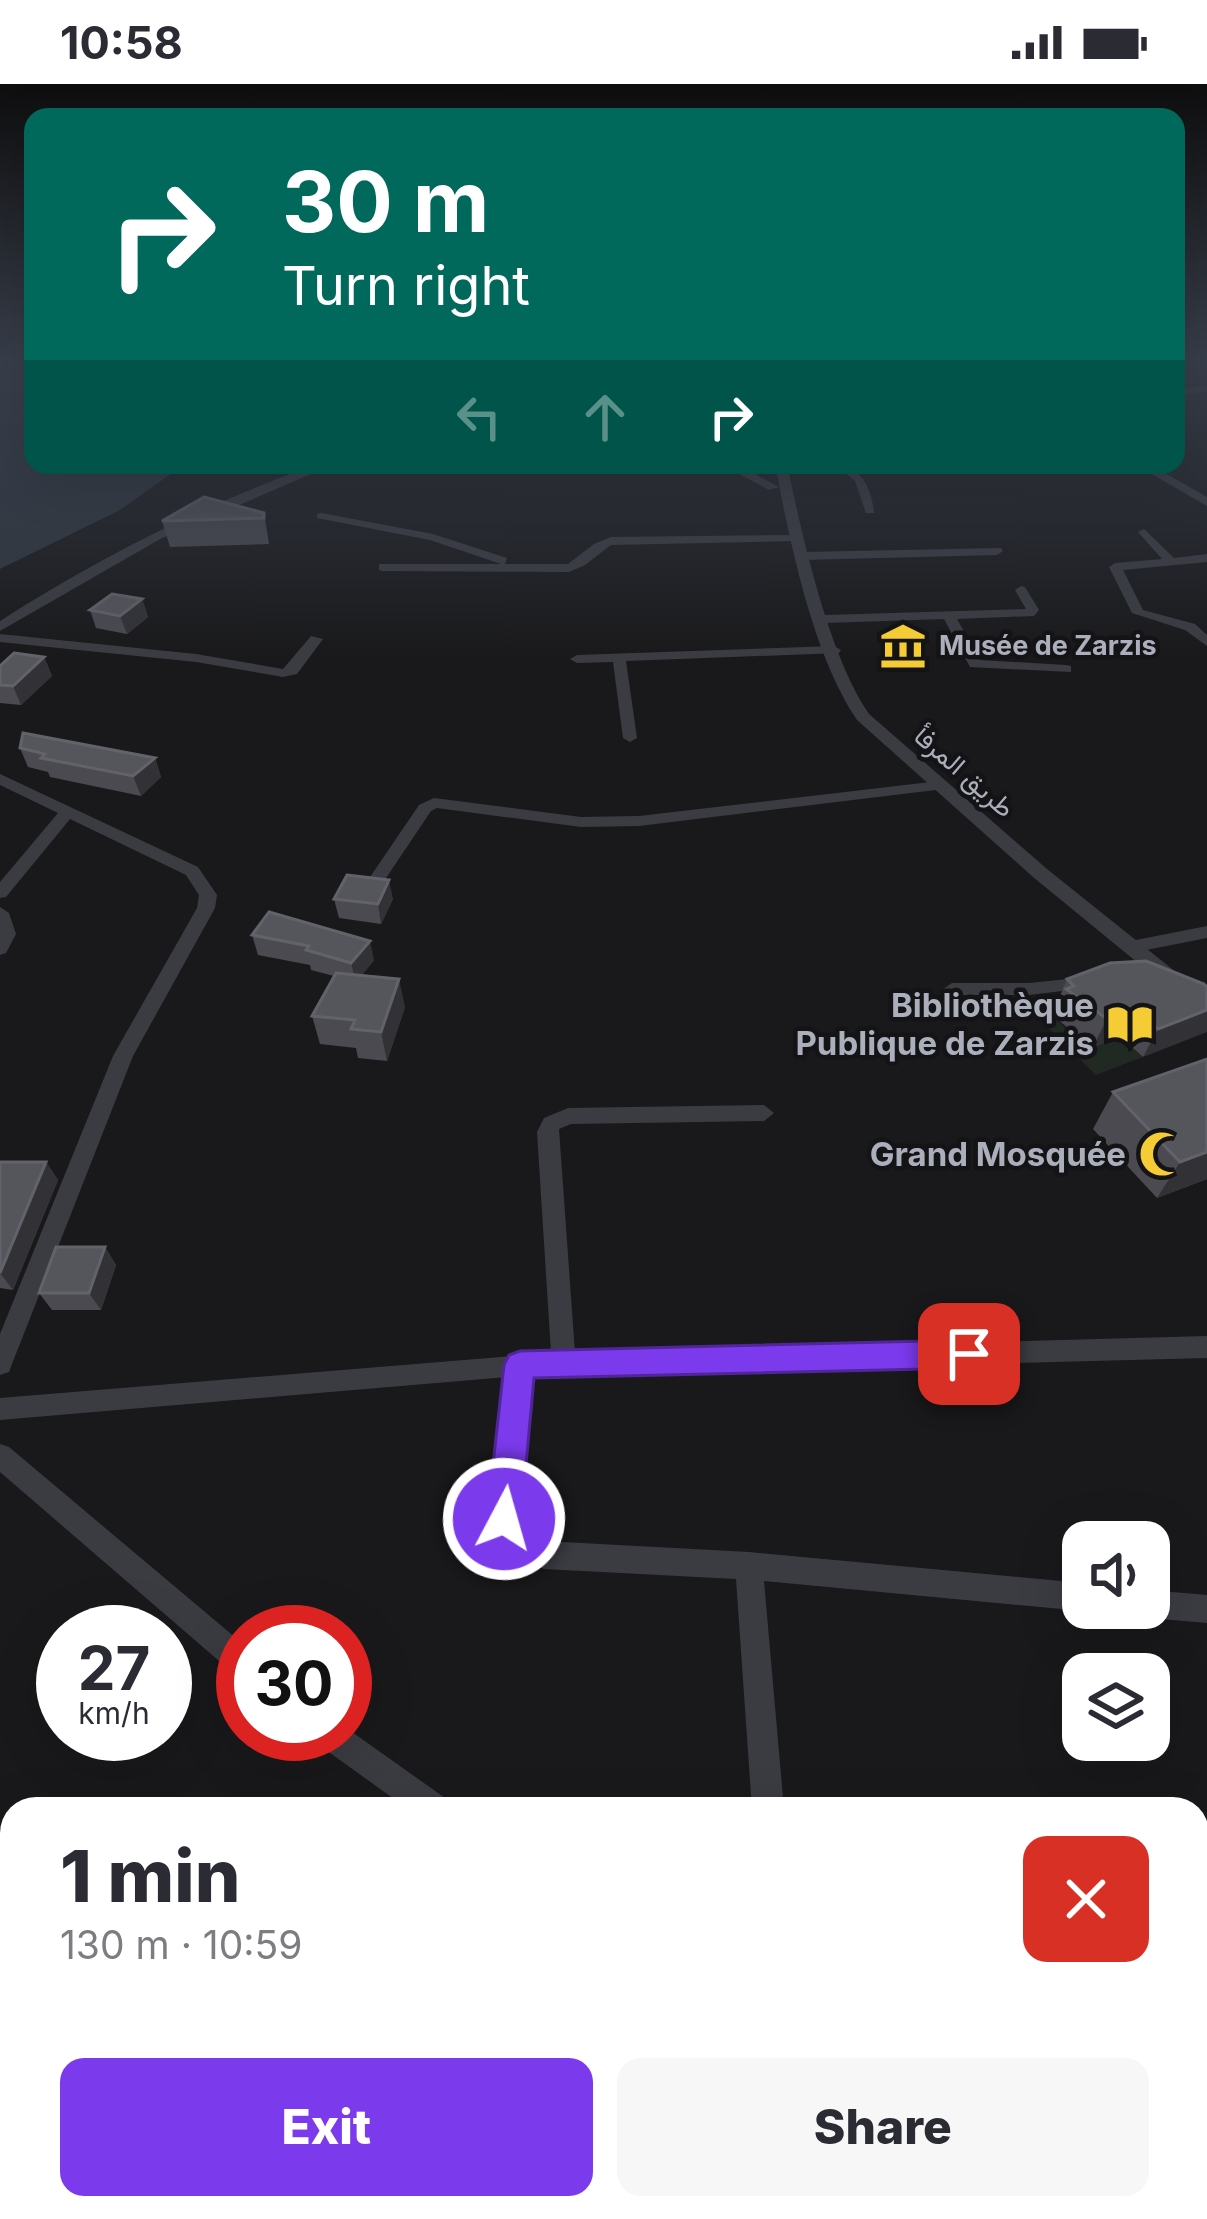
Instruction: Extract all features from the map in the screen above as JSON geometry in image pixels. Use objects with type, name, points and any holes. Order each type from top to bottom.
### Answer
[{"type":"street","points":[[0,627],[127,548],[302,474]]},
{"type":"street","points":[[746,474],[773,488],[788,505]]},
{"type":"street","points":[[773,488],[776,474]]},
{"type":"street","name":"طريق المرفأ","points":[[779,474],[844,689],[863,717],[1207,1008]]},
{"type":"street","points":[[852,474],[860,480],[870,511]]},
{"type":"street","points":[[1158,474],[1206,501]]},
{"type":"street","points":[[321,517],[433,537],[521,567]]},
{"type":"street","points":[[1144,532],[1170,561]]},
{"type":"street","points":[[383,567],[577,567],[596,545],[611,541],[997,551]]},
{"type":"street","points":[[1207,558],[1120,563],[1116,574],[1138,614],[1197,630],[1207,642]]},
{"type":"street","points":[[825,620],[1029,613],[1033,610],[1021,590]]},
{"type":"street","points":[[949,616],[974,664],[1066,670]]},
{"type":"street","points":[[0,638],[196,658],[283,673],[292,671],[316,639]]},
{"type":"street","points":[[578,659],[834,650]]},
{"type":"street","points":[[619,658],[630,738]]},
{"type":"street","points":[[0,779],[192,871],[208,895],[206,908],[124,1056],[0,1364]]},
{"type":"street","points":[[374,883],[425,808],[434,802],[581,821],[639,821],[939,786]]},
{"type":"street","points":[[0,893],[67,812]]},
{"type":"street","points":[[0,913],[7,934],[0,949]]},
{"type":"street","points":[[1131,947],[1207,932]]},
{"type":"street","points":[[1142,977],[1166,975]]},
{"type":"street","points":[[952,988],[1029,989],[1119,980]]},
{"type":"street","points":[[564,1364],[547,1132],[551,1124],[568,1116],[764,1113]]},
{"type":"street","points":[[0,1409],[520,1365],[1207,1347]]},
{"type":"street","points":[[520,1365],[504,1519],[522,1547],[544,1555],[749,1566],[1062,1595]]},
{"type":"street","points":[[0,1456],[216,1640]]},
{"type":"street","points":[[749,1566],[767,1797]]},
{"type":"street","points":[[1170,1606],[1207,1609]]},
{"type":"street","points":[[367,1761],[417,1797]]},
{"type":"shaded area","points":[[0,459],[24,459],[24,474],[170,474],[120,510],[0,569]]},
{"type":"shaded area","points":[[1054,1017],[1070,1033],[1121,1037],[1143,1057],[1096,1075],[1042,1022]]},
{"type":"building","points":[[204,497],[264,513],[264,518],[162,521]]},
{"type":"building","points":[[112,594],[142,599],[120,616],[90,610]]},
{"type":"building","points":[[14,653],[44,657],[13,686],[0,685],[0,666]]},
{"type":"building","points":[[23,733],[155,758],[133,776],[41,758],[45,754],[20,748]]},
{"type":"building","points":[[347,875],[389,880],[378,904],[334,899]]},
{"type":"building","points":[[269,912],[370,941],[351,963],[306,950],[309,946],[252,935]]},
{"type":"building","points":[[1146,961],[1204,984],[1207,1010],[1158,1029],[1136,1008],[1107,1019],[1066,989],[1074,986],[1067,979],[1110,963]]},
{"type":"building","points":[[336,973],[399,979],[381,1032],[351,1029],[355,1020],[312,1016]]},
{"type":"building","points":[[1207,1059],[1207,1152],[1180,1162],[1113,1092]]},
{"type":"building","points":[[0,1162],[46,1162],[0,1273]]},
{"type":"building","points":[[56,1247],[105,1247],[89,1293],[39,1293]]},
{"type":"place","name":"Musée de Zarzis","points":[[903,646]]},
{"type":"place","name":"Bibliothèque Publique de Zarzis","points":[[1130,1024]]},
{"type":"place","name":"Grand Mosquée","points":[[1162,1154]]},
{"type":"route","points":[[504,1519],[520,1365],[969,1354]]}]
